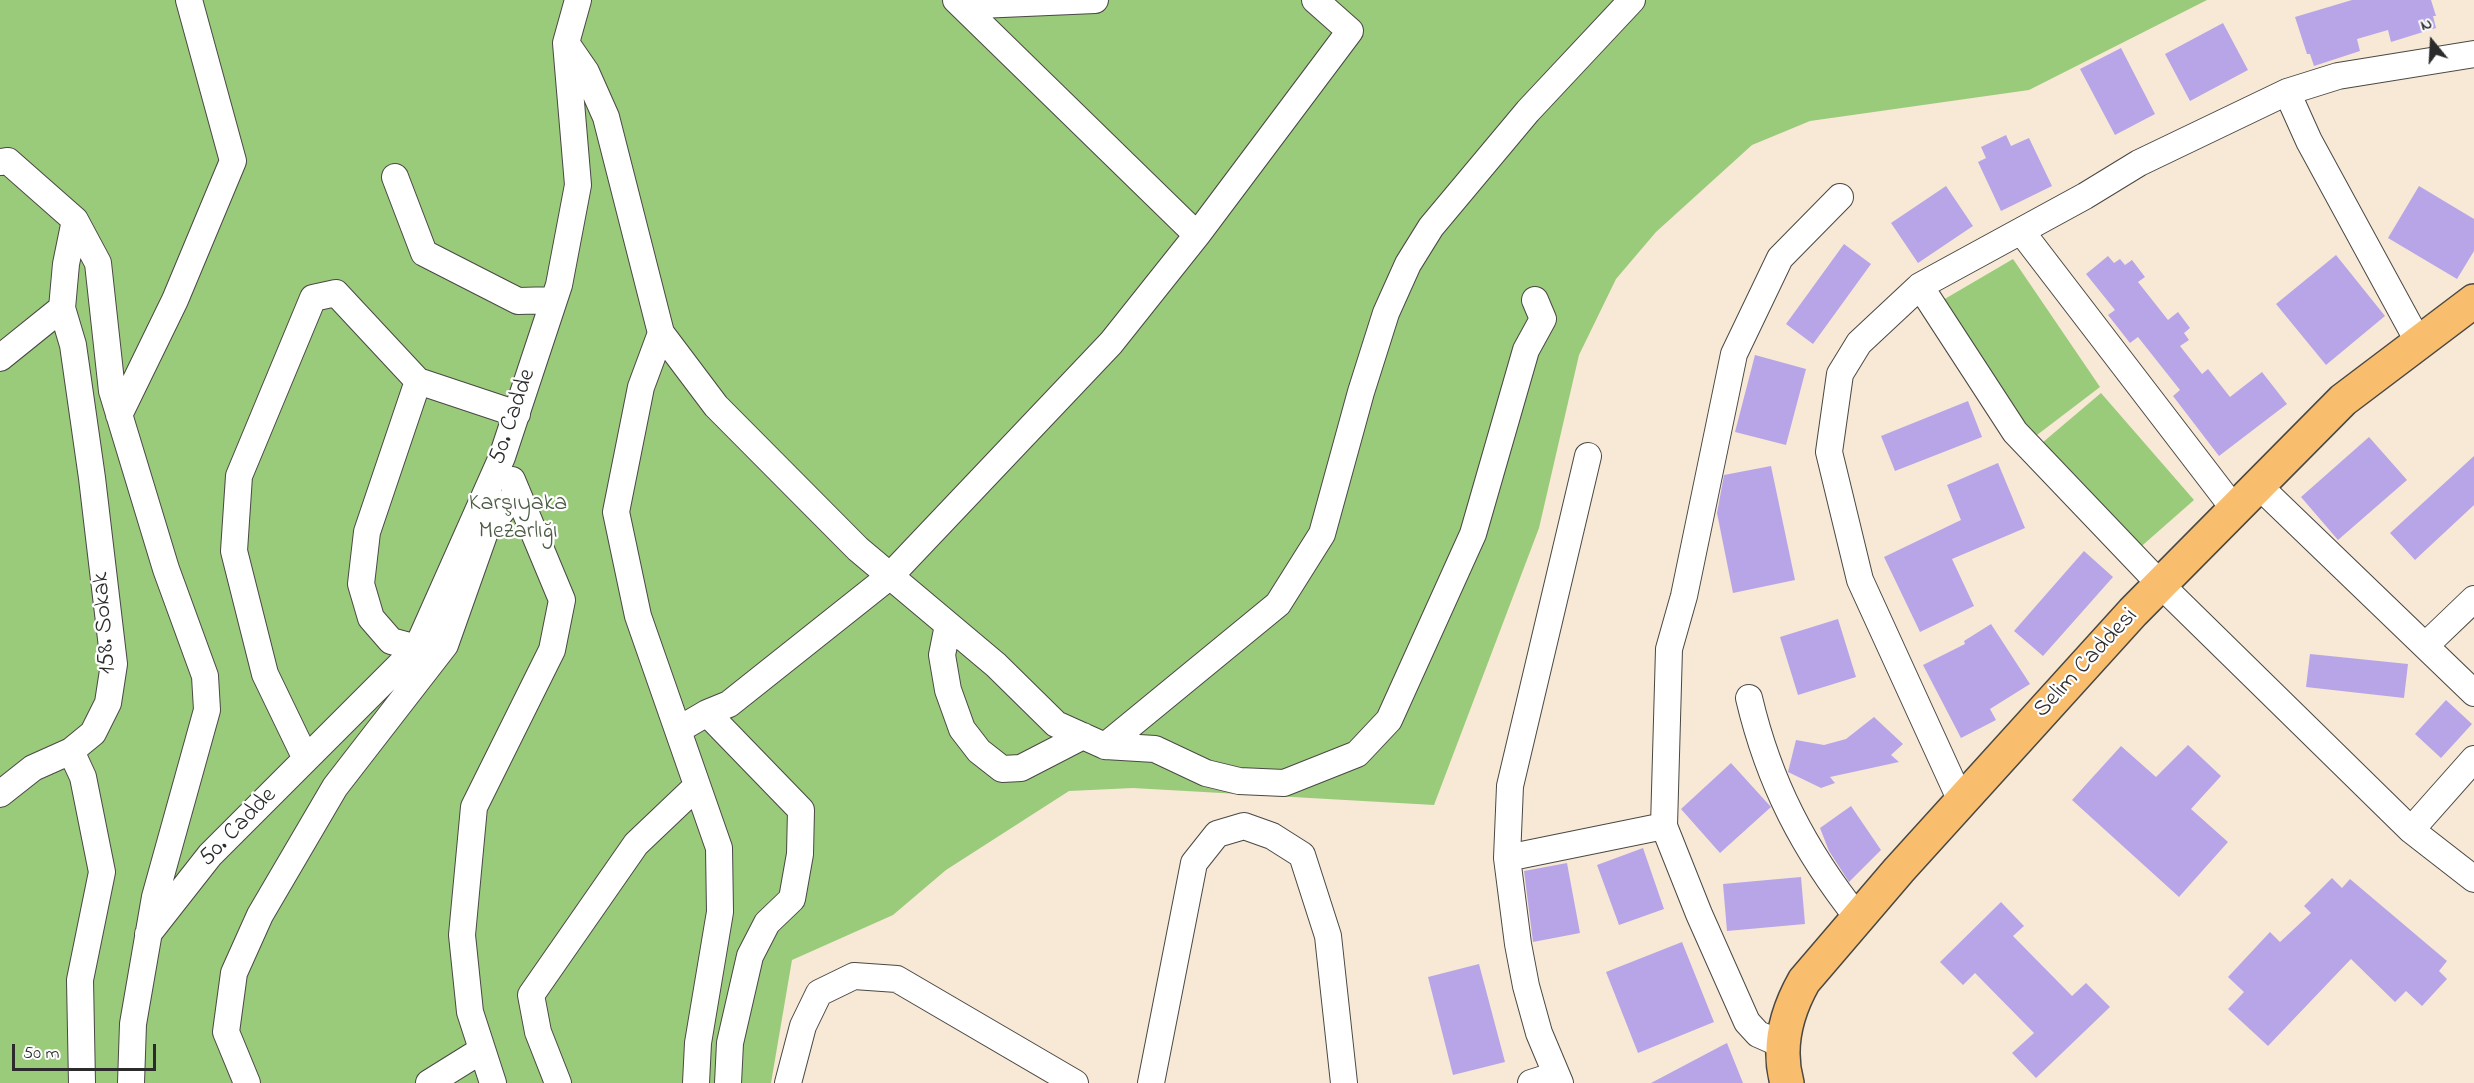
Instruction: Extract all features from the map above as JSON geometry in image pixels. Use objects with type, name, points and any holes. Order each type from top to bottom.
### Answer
[{"type":"main road","name":"Selim Caddesi","points":[[1787,1083],[1783,1046],[1786,1022],[1794,998],[1804,981],[1858,918],[1961,801],[2161,585],[2343,400],[2474,301]]},
{"type":"street","points":[[119,415],[175,300],[233,160],[189,0]]},
{"type":"street","name":"50. Cadde","points":[[148,934],[210,855],[417,648],[502,457],[559,285],[578,185],[566,43],[578,0]]},
{"type":"street","points":[[958,0],[979,4],[1095,0]]},
{"type":"street","points":[[958,0],[1197,235]]},
{"type":"street","points":[[678,730],[706,713],[729,704],[890,576],[1111,343],[1197,235],[1350,31],[1315,0]]},
{"type":"street","points":[[948,625],[942,656],[948,690],[962,729],[979,752],[1002,769],[1021,768],[1094,741],[1278,604],[1322,534],[1361,392],[1386,313],[1408,264],[1431,227],[1528,111],[1632,0]]},
{"type":"street","points":[[566,43],[586,72],[606,117],[661,333],[716,406],[858,549],[996,665],[1056,724],[1094,741],[1155,749],[1206,773],[1239,780],[1284,783],[1357,754],[1389,720],[1473,534],[1526,350],[1543,319],[1535,300]]},
{"type":"street","points":[[1961,801],[1860,580],[1830,452],[1840,375],[1859,344],[1920,286],[2139,163],[2287,92],[2338,76],[2474,54]]},
{"type":"street","points":[[2287,92],[2309,141],[2419,343]]},
{"type":"street","points":[[0,162],[8,161],[75,220],[98,263],[112,391],[166,569],[205,676],[207,710],[155,897],[148,934],[133,1024],[131,1083]]},
{"type":"street","points":[[395,177],[424,253],[518,301],[554,300]]},
{"type":"street","points":[[1783,1046],[1758,1034],[1747,1022],[1699,915],[1664,826],[1669,649],[1683,596],[1734,354],[1780,258],[1840,197]]},
{"type":"street","name":"158. Sokak","points":[[0,794],[33,768],[71,751],[93,733],[108,703],[114,664],[92,478],[73,345],[62,308],[66,264],[75,220]]},
{"type":"street","points":[[2021,231],[2235,510]]},
{"type":"street","points":[[1920,286],[2015,432],[2161,585],[2411,830],[2474,879]]},
{"type":"street","points":[[306,759],[265,674],[234,551],[239,476],[313,298],[336,293],[418,381],[517,414]]},
{"type":"street","points":[[0,358],[62,308]]},
{"type":"street","points":[[661,333],[641,387],[616,512],[638,616],[719,849],[720,912],[698,1043],[696,1083]]},
{"type":"street","points":[[417,648],[390,641],[371,618],[361,584],[367,532],[418,381]]},
{"type":"street","points":[[1530,1083],[1558,1079],[1539,1033],[1526,986],[1507,858],[1510,786],[1588,456]]},
{"type":"street","points":[[493,1083],[470,1012],[462,935],[474,807],[552,650],[562,600],[502,457]]},
{"type":"street","points":[[2259,486],[2474,693]]},
{"type":"street","points":[[247,1083],[226,1032],[234,973],[260,915],[335,787],[445,645],[485,532],[517,492]]},
{"type":"street","points":[[2426,645],[2474,599]]},
{"type":"street","points":[[1749,698],[1761,742],[1782,800],[1820,866],[1858,918]]},
{"type":"street","points":[[706,713],[801,810],[800,854],[792,899],[767,923],[750,957],[730,1043],[728,1083]]},
{"type":"street","points":[[71,751],[83,777],[102,872],[80,980],[82,1083]]},
{"type":"street","points":[[2411,830],[2474,759]]},
{"type":"street","points":[[558,1083],[538,1032],[531,995],[636,844],[697,786]]},
{"type":"street","points":[[1151,1083],[1194,864],[1217,834],[1244,826],[1272,836],[1302,855],[1328,936],[1344,1083]]},
{"type":"street","points":[[1507,858],[1664,826]]},
{"type":"street","points":[[788,1083],[803,1026],[819,993],[854,976],[897,979],[1075,1083]]},
{"type":"street","points":[[429,1083],[482,1050]]},
{"type":"green space","name":"Karşıyaka Mezarlığı","points":[[0,0],[2207,0],[2029,90],[1810,121],[1752,145],[1656,232],[1616,279],[1579,355],[1539,528],[1434,805],[1133,788],[1069,791],[946,870],[893,915],[792,960],[771,1083],[0,1083]]},
{"type":"green space","points":[[2013,259],[2100,387],[2033,438],[1943,300]]},
{"type":"green space","points":[[2101,393],[2194,500],[2136,551],[2042,443]]},
{"type":"building","points":[[2352,0],[2431,0],[2436,16],[2433,16],[2436,28],[2391,42],[2388,30],[2357,39],[2360,51],[2314,66],[2310,54],[2307,54],[2295,17]]},
{"type":"building","points":[[2223,23],[2248,70],[2190,101],[2165,54]]},
{"type":"building","points":[[2121,48],[2155,114],[2115,135],[2080,69]]},
{"type":"building","points":[[2006,135],[2011,146],[2029,138],[2052,186],[2001,211],[1978,162],[1986,158],[1981,147]]},
{"type":"building","points":[[1946,186],[1973,226],[1918,263],[1891,223]]},
{"type":"building","points":[[2419,186],[2474,219],[2474,251],[2457,279],[2388,238]]},
{"type":"building","points":[[1844,244],[1871,264],[1813,344],[1786,324]]},
{"type":"building","points":[[2336,255],[2385,316],[2326,365],[2276,304]]},
{"type":"building","points":[[2108,256],[2114,263],[2120,259],[2125,265],[2132,260],[2145,277],[2138,282],[2168,320],[2178,312],[2190,328],[2184,333],[2189,340],[2180,346],[2202,374],[2208,369],[2230,397],[2262,372],[2287,404],[2219,456],[2173,396],[2180,390],[2138,337],[2130,343],[2108,315],[2115,310],[2086,274]]},
{"type":"building","points":[[1755,355],[1806,369],[1786,445],[1735,432]]},
{"type":"building","points":[[1968,401],[1982,437],[1895,471],[1881,436]]},
{"type":"building","points":[[2369,437],[2407,480],[2338,540],[2301,497]]},
{"type":"building","points":[[2474,456],[2474,505],[2415,560],[2390,533]]},
{"type":"building","points":[[1998,463],[2025,528],[1952,559],[1974,606],[1920,632],[1884,557],[1961,520],[1947,485]]},
{"type":"building","points":[[1771,466],[1795,580],[1733,593],[1717,513],[1724,475]]},
{"type":"building","points":[[2084,551],[2113,577],[2043,656],[2014,631]]},
{"type":"building","points":[[1838,619],[1856,677],[1798,695],[1780,637]]},
{"type":"building","points":[[1991,624],[2030,684],[1990,709],[1996,720],[1961,738],[1923,665],[1965,644],[1964,641]]},
{"type":"building","points":[[2310,654],[2408,664],[2404,698],[2306,687]]},
{"type":"building","points":[[2446,700],[2472,724],[2441,758],[2415,734]]},
{"type":"building","points":[[1874,717],[1903,744],[1891,755],[1899,762],[1830,777],[1835,783],[1821,788],[1788,772],[1796,740],[1824,745],[1846,739]]},
{"type":"building","points":[[2188,745],[2221,776],[2191,809],[2228,842],[2179,897],[2072,800],[2121,746],[2156,777]]},
{"type":"building","points":[[1731,763],[1771,807],[1720,853],[1681,809]]},
{"type":"building","points":[[1851,806],[1881,850],[1849,882],[1829,851],[1820,828]]},
{"type":"building","points":[[1643,848],[1664,909],[1619,925],[1597,865]]},
{"type":"building","points":[[1567,863],[1580,933],[1533,942],[1524,871]]},
{"type":"building","points":[[1801,877],[1805,924],[1727,931],[1723,884]]},
{"type":"building","points":[[2332,878],[2342,888],[2350,879],[2447,961],[2439,971],[2447,979],[2422,1006],[2406,991],[2395,1002],[2351,959],[2268,1046],[2228,1009],[2244,992],[2228,977],[2270,932],[2280,942],[2311,913],[2304,906]]},
{"type":"building","points":[[2001,902],[2024,926],[2013,936],[2072,996],[2086,983],[2110,1007],[2036,1078],[2012,1053],[2034,1033],[1975,973],[1963,985],[1940,962]]},
{"type":"building","points":[[1682,942],[1714,1022],[1638,1053],[1606,972]]},
{"type":"building","points":[[1479,964],[1505,1062],[1453,1075],[1428,977]]},
{"type":"building","points":[[1727,1043],[1743,1083],[1651,1083],[1723,1045]]}]
